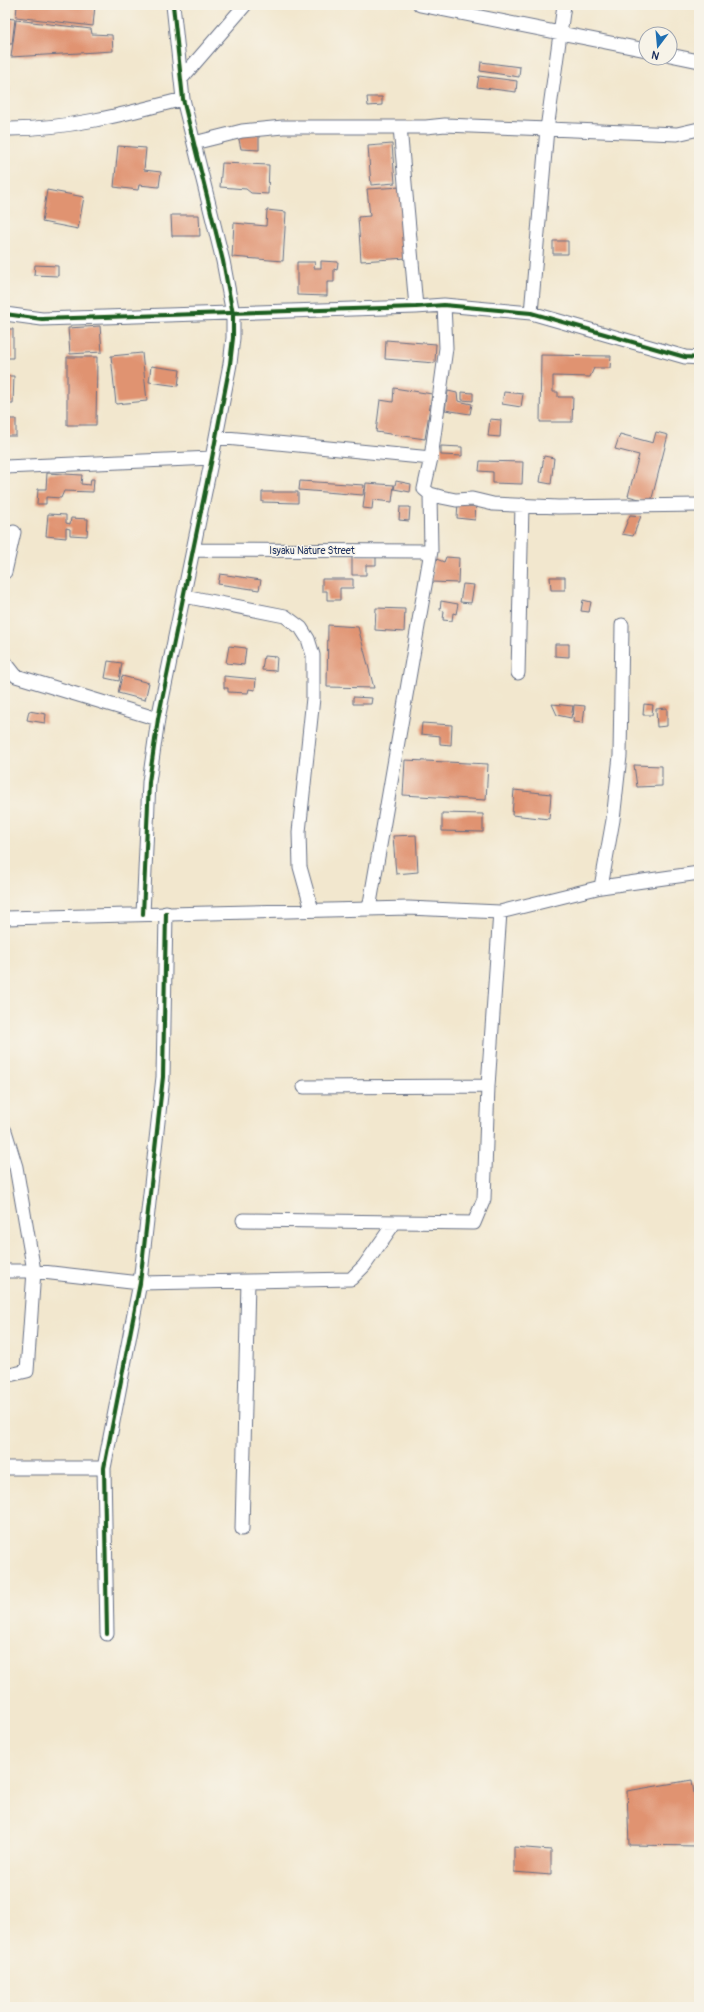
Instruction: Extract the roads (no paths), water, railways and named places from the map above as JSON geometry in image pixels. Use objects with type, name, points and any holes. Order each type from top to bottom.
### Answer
[{"type":"street","points":[[143,914],[149,782],[158,719],[194,550],[230,364],[233,314],[223,261],[183,99],[173,5]]},
{"type":"street","points":[[181,79],[245,5]]},
{"type":"street","points":[[420,5],[638,48]]},
{"type":"street","points":[[531,313],[547,129],[564,5]]},
{"type":"street","points":[[678,57],[699,61]]},
{"type":"street","points":[[5,129],[81,122],[134,112],[183,99]]},
{"type":"street","points":[[194,143],[242,131],[268,128],[400,127],[445,125],[677,134],[699,130]]},
{"type":"street","points":[[400,127],[416,307]]},
{"type":"street","points":[[444,305],[446,348],[431,458],[424,489],[430,494],[456,500],[472,499],[493,504],[558,507],[699,505]]},
{"type":"street","points":[[5,314],[42,319],[233,314],[444,305],[531,313],[685,357],[699,358]]},
{"type":"street","points":[[216,437],[431,458]]},
{"type":"street","points":[[5,467],[212,458]]},
{"type":"street","points":[[369,909],[431,552],[430,494]]},
{"type":"street","points":[[518,673],[522,505]]},
{"type":"street","points":[[5,572],[14,532]]},
{"type":"street","name":"Isyaku Nature Street","points":[[194,550],[431,552]]},
{"type":"street","points":[[184,596],[285,616],[302,628],[308,639],[313,655],[313,698],[299,832],[300,867],[312,910]]},
{"type":"street","points":[[601,887],[614,820],[620,756],[622,625]]},
{"type":"street","points":[[5,662],[16,676],[158,719]]},
{"type":"street","points":[[5,918],[408,908],[500,912],[601,887],[699,873]]},
{"type":"street","points":[[243,1220],[474,1223],[484,1199],[488,1086],[500,912]]},
{"type":"street","points":[[107,1634],[104,1468],[140,1283],[163,1077],[166,913]]},
{"type":"street","points":[[304,1088],[488,1086]]},
{"type":"street","points":[[5,1131],[10,1167],[34,1271],[27,1371],[5,1376]]},
{"type":"street","points":[[5,1270],[34,1271],[140,1283],[351,1279],[364,1266],[395,1222]]},
{"type":"street","points":[[242,1529],[248,1281]]},
{"type":"street","points":[[5,1468],[104,1468]]}]
